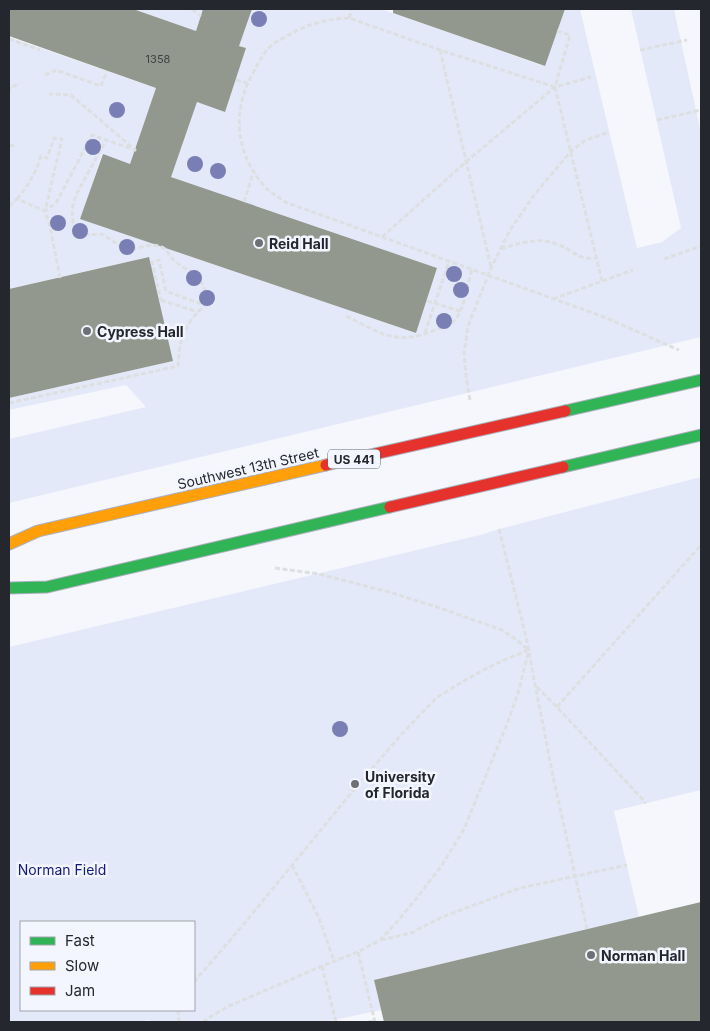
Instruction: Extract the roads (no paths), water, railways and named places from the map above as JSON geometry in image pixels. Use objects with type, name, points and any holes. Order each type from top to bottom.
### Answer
[{"type":"main road","name":"Southwest 13th Street","points":[[9,544],[38,531],[701,380]]},
{"type":"main road","points":[[9,588],[47,587],[701,436]]},
{"type":"place","name":"Reid Hall","points":[[259,243]]},
{"type":"place","name":"Cypress Hall","points":[[87,331]]},
{"type":"place","name":"University of Florida","points":[[355,784]]},
{"type":"place","name":"Norman Hall","points":[[591,955]]},
{"type":"park label","name":"Norman Field","points":[[62,869]]}]
